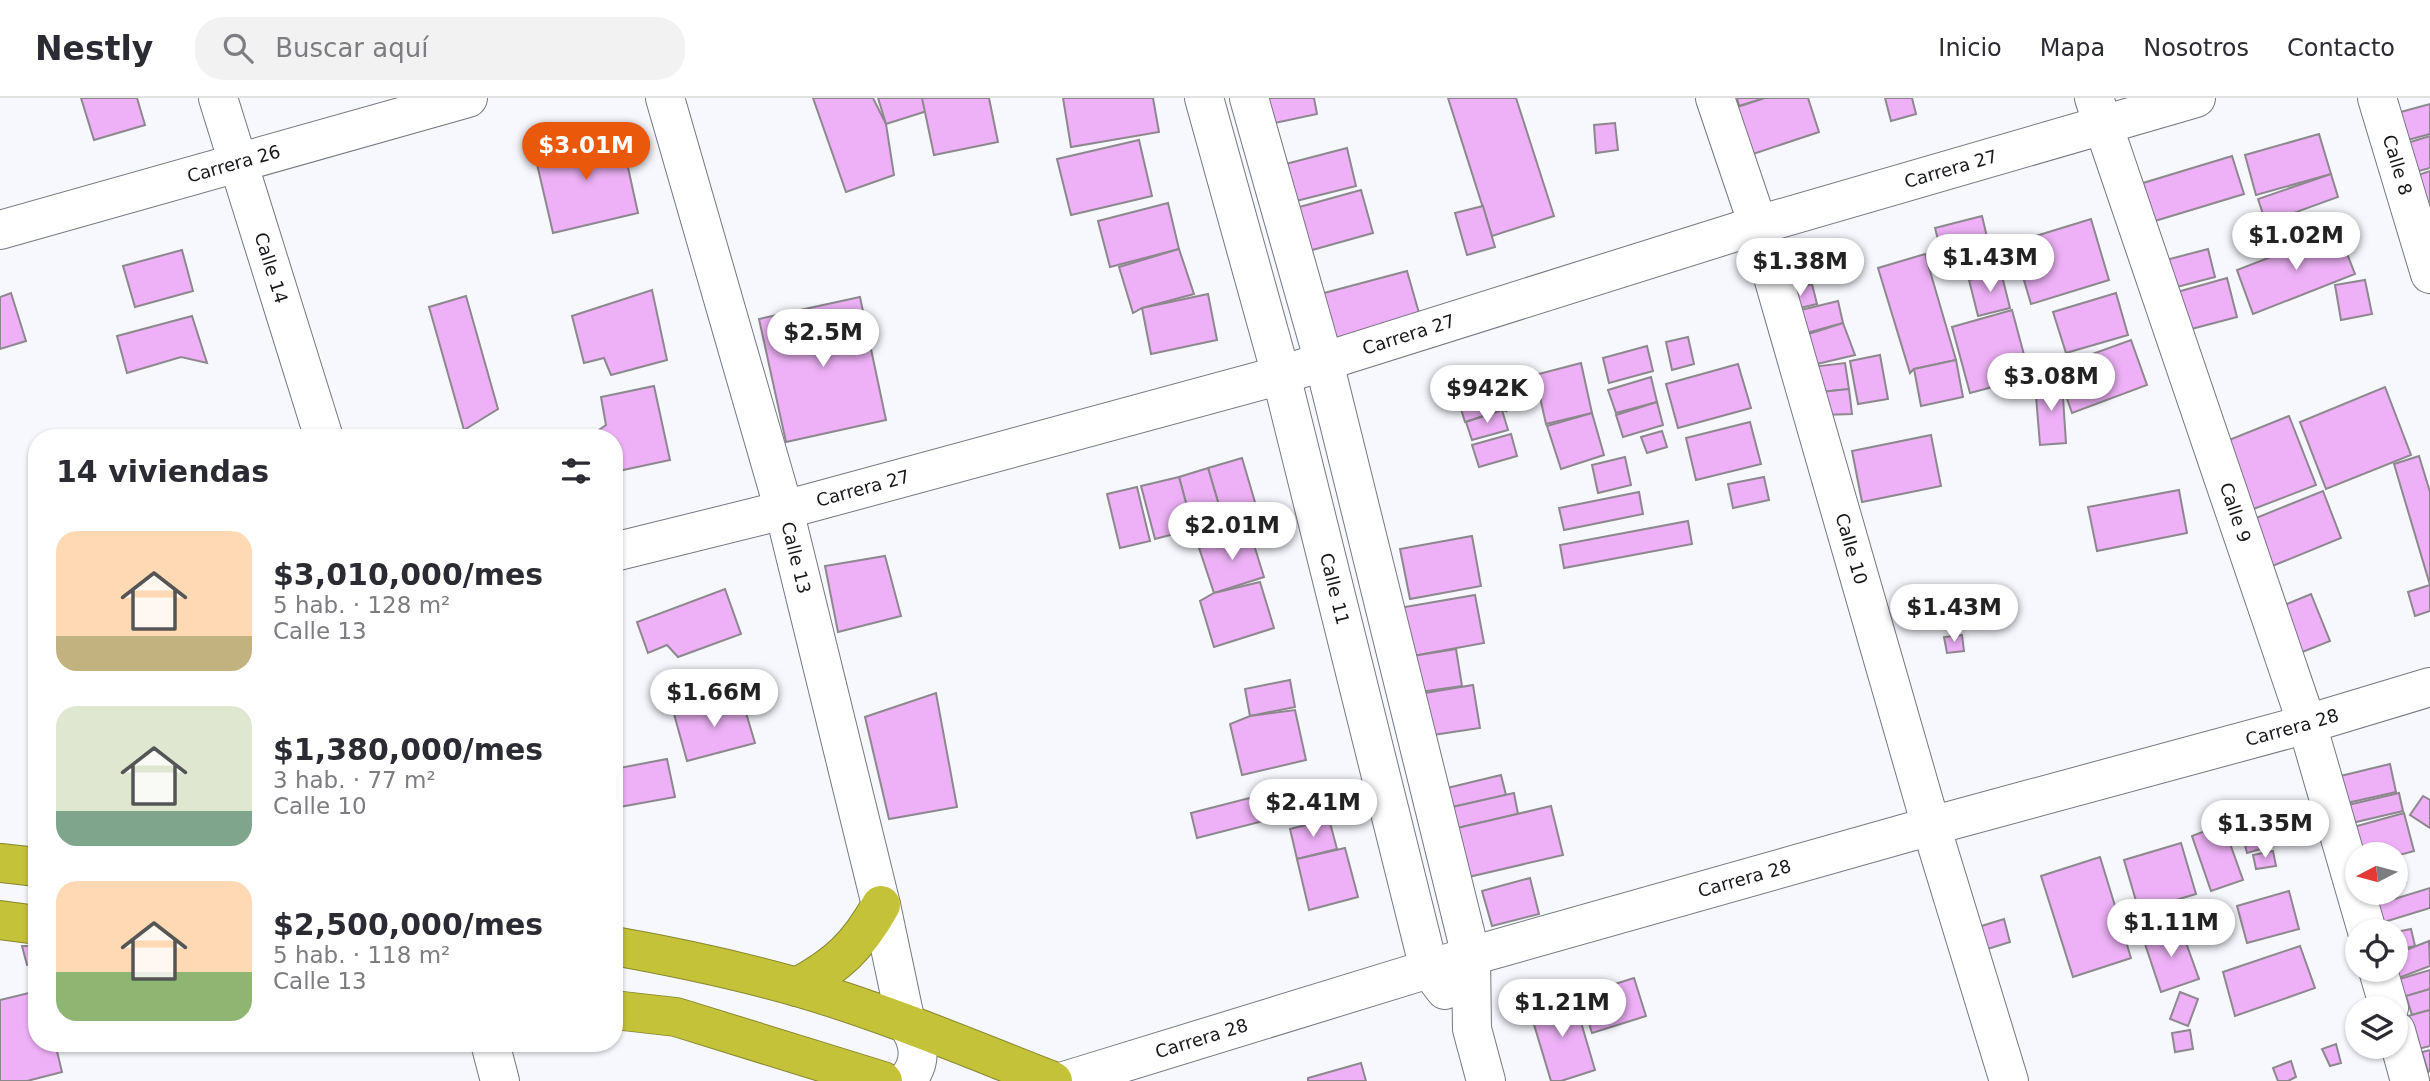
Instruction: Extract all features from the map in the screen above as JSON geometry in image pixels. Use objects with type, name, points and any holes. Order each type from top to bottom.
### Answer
[{"type":"highway","points":[[0,863],[28,866]]},
{"type":"highway","points":[[797,987],[824,973],[847,955],[866,932],[881,905]]},
{"type":"highway","points":[[0,920],[28,924]]},
{"type":"highway","points":[[623,948],[681,958],[797,987],[905,1023],[1053,1081]]},
{"type":"highway","points":[[623,1011],[676,1017],[883,1081]]},
{"type":"street","name":"Calle 14","points":[[218,98],[321,429]]},
{"type":"street","name":"Carrera 26","points":[[0,229],[468,98]]},
{"type":"street","name":"Calle 13","points":[[665,98],[784,510],[881,905],[905,1023],[913,1032],[918,1056],[915,1068],[906,1081]]},
{"type":"street","name":"Calle 11","points":[[1204,98],[1281,376],[1429,969],[1472,1029]]},
{"type":"street","name":"Calle 11","points":[[1249,98],[1324,362],[1471,956],[1472,1029],[1486,1081]]},
{"type":"street","name":"Calle 10","points":[[1715,98],[1758,225],[1931,825],[2009,1081]]},
{"type":"street","name":"Carrera 27","points":[[623,550],[784,510],[1281,376],[1758,225],[2099,112],[2196,98]]},
{"type":"street","name":"Calle 8","points":[[2377,98],[2430,274]]},
{"type":"street","name":"Calle 9","points":[[2099,112],[2307,724],[2364,919]]},
{"type":"street","name":"Carrera 28","points":[[1064,1081],[1471,956],[1931,825],[2307,724],[2430,687]]},
{"type":"street","points":[[897,1081],[892,1065],[892,1053],[894,1043],[905,1023]]},
{"type":"street","points":[[492,1052],[500,1081]]},
{"type":"street","points":[[2404,1059],[2410,1081]]},
{"type":"building","points":[[81,98],[137,98],[145,125],[94,140]]},
{"type":"building","points":[[813,98],[873,98],[886,124],[894,175],[846,192]]},
{"type":"building","points":[[878,98],[924,98],[927,111],[886,124]]},
{"type":"building","points":[[922,98],[989,98],[998,142],[934,155]]},
{"type":"building","points":[[1063,98],[1153,98],[1159,132],[1071,147]]},
{"type":"building","points":[[1259,98],[1314,98],[1317,114],[1265,125]]},
{"type":"building","points":[[1448,98],[1516,98],[1554,216],[1492,236]]},
{"type":"building","points":[[1737,98],[1765,98],[1739,106]]},
{"type":"building","points":[[1765,98],[1808,98],[1819,132],[1747,156],[1731,109]]},
{"type":"building","points":[[1885,98],[1912,98],[1916,114],[1891,121]]},
{"type":"building","points":[[2430,104],[2430,134],[2404,141],[2397,113]]},
{"type":"building","points":[[1615,123],[1618,150],[1596,153],[1594,125]]},
{"type":"building","points":[[620,131],[638,213],[553,233],[534,151]]},
{"type":"building","points":[[2319,134],[2331,174],[2256,195],[2245,155]]},
{"type":"building","points":[[2430,136],[2430,168],[2411,173],[2404,144]]},
{"type":"building","points":[[1139,140],[1152,196],[1071,215],[1057,159]]},
{"type":"building","points":[[1347,148],[1356,186],[1288,203],[1278,166]]},
{"type":"building","points":[[2232,156],[2244,194],[2155,221],[2143,183]]},
{"type":"building","points":[[2430,171],[2430,202],[2421,205],[2413,177]]},
{"type":"building","points":[[2331,174],[2338,197],[2266,223],[2258,199]]},
{"type":"building","points":[[1361,190],[1373,233],[1298,254],[1285,211]]},
{"type":"building","points":[[1168,203],[1179,249],[1110,267],[1098,221]]},
{"type":"building","points":[[1483,206],[1495,247],[1467,255],[1455,213]]},
{"type":"building","points":[[1982,216],[1992,258],[1946,270],[1935,228]]},
{"type":"building","points":[[2091,219],[2109,280],[2031,304],[2013,243]]},
{"type":"building","points":[[2338,231],[2355,274],[2253,314],[2237,270]]},
{"type":"building","points":[[1179,249],[1194,294],[1133,313],[1119,267]]},
{"type":"building","points":[[2208,249],[2215,277],[2173,288],[2166,260]]},
{"type":"building","points":[[182,250],[193,291],[135,307],[123,266]]},
{"type":"building","points":[[1925,254],[1956,360],[1914,369],[1910,373],[1878,268]]},
{"type":"building","points":[[1407,271],[1421,320],[1322,346],[1309,297]]},
{"type":"building","points":[[2001,272],[2010,308],[1978,316],[1969,280]]},
{"type":"building","points":[[2227,278],[2237,317],[2180,332],[2170,294]]},
{"type":"building","points":[[2365,280],[2372,314],[2341,320],[2335,285]]},
{"type":"building","points":[[1812,284],[1817,304],[1787,311],[1782,292]]},
{"type":"building","points":[[652,290],[667,360],[611,375],[604,358],[584,363],[572,316]]},
{"type":"building","points":[[11,293],[26,341],[0,349],[0,297]]},
{"type":"building","points":[[2116,293],[2128,335],[2066,353],[2053,312]]},
{"type":"building","points":[[1208,294],[1217,340],[1151,354],[1142,308]]},
{"type":"building","points":[[466,296],[498,409],[466,429],[464,429],[429,307]]},
{"type":"building","points":[[860,297],[886,420],[786,442],[759,319]]},
{"type":"building","points":[[1838,301],[1843,323],[1803,334],[1797,311]]},
{"type":"building","points":[[2012,310],[2030,377],[1970,393],[1952,327]]},
{"type":"building","points":[[192,316],[207,363],[181,357],[127,373],[117,336]]},
{"type":"building","points":[[1843,323],[1855,355],[1800,368],[1793,339]]},
{"type":"building","points":[[1688,337],[1694,364],[1672,370],[1666,342]]},
{"type":"building","points":[[2131,340],[2147,385],[2072,413],[2056,367]]},
{"type":"building","points":[[1647,346],[1653,371],[1609,383],[1603,358]]},
{"type":"building","points":[[1880,355],[1888,399],[1858,404],[1850,361]]},
{"type":"building","points":[[1956,360],[1963,397],[1921,406],[1914,369]]},
{"type":"building","points":[[1581,363],[1592,413],[1546,424],[1535,375]]},
{"type":"building","points":[[1845,363],[1849,389],[1821,392],[1811,367]]},
{"type":"building","points":[[1738,364],[1751,408],[1678,428],[1666,384]]},
{"type":"building","points":[[1651,377],[1657,402],[1616,413],[1608,390]]},
{"type":"building","points":[[2062,382],[2066,443],[2040,445],[2035,384]]},
{"type":"building","points":[[1499,385],[1506,411],[1465,422],[1457,396]]},
{"type":"building","points":[[654,386],[670,460],[623,470],[623,429],[600,429],[606,425],[601,397]]},
{"type":"building","points":[[2385,387],[2411,455],[2326,489],[2300,422]]},
{"type":"building","points":[[1849,389],[1852,414],[1823,415],[1821,392]]},
{"type":"building","points":[[1657,402],[1663,425],[1623,437],[1616,415]]},
{"type":"building","points":[[1502,410],[1508,430],[1472,440],[1466,422]]},
{"type":"building","points":[[1592,413],[1604,455],[1561,469],[1547,426]]},
{"type":"building","points":[[2289,416],[2316,485],[2251,510],[2224,442]]},
{"type":"building","points":[[1750,422],[1761,464],[1696,480],[1686,438]]},
{"type":"building","points":[[1662,431],[1667,447],[1647,453],[1641,437]]},
{"type":"building","points":[[1511,434],[1517,456],[1479,467],[1472,445]]},
{"type":"building","points":[[1931,435],[1941,486],[1862,502],[1852,451]]},
{"type":"building","points":[[2419,456],[2430,492],[2430,585],[2394,464]]},
{"type":"building","points":[[1625,457],[1631,485],[1598,493],[1592,465]]},
{"type":"building","points":[[1242,458],[1257,509],[1223,519],[1208,468]]},
{"type":"building","points":[[1208,468],[1223,519],[1193,529],[1179,477]]},
{"type":"building","points":[[1179,477],[1193,529],[1155,539],[1141,486]]},
{"type":"building","points":[[1764,477],[1769,500],[1733,508],[1728,484]]},
{"type":"building","points":[[1137,487],[1150,541],[1120,548],[1107,494]]},
{"type":"building","points":[[2179,490],[2187,533],[2097,551],[2088,507]]},
{"type":"building","points":[[2323,491],[2341,538],[2270,567],[2251,520]]},
{"type":"building","points":[[1639,492],[1643,514],[1564,530],[1559,508]]},
{"type":"building","points":[[1688,521],[1692,544],[1564,568],[1560,545]]},
{"type":"building","points":[[1250,532],[1264,577],[1214,593],[1199,548]]},
{"type":"building","points":[[1472,536],[1481,586],[1410,599],[1400,549]]},
{"type":"building","points":[[885,556],[901,616],[838,632],[825,566]]},
{"type":"building","points":[[1260,582],[1274,628],[1214,647],[1200,601],[1214,593]]},
{"type":"building","points":[[2430,585],[2430,611],[2415,616],[2408,592]]},
{"type":"building","points":[[725,589],[741,634],[678,657],[667,645],[648,653],[637,622]]},
{"type":"building","points":[[2311,594],[2330,641],[2295,655],[2277,608]]},
{"type":"building","points":[[1475,595],[1484,643],[1407,657],[1399,608]]},
{"type":"building","points":[[1948,603],[1968,610],[1968,621],[1942,621]]},
{"type":"building","points":[[1962,635],[1964,651],[1947,653],[1944,637]]},
{"type":"building","points":[[1456,649],[1462,686],[1413,693],[1407,657]]},
{"type":"building","points":[[1290,680],[1295,707],[1250,716],[1245,689]]},
{"type":"building","points":[[1473,685],[1480,728],[1426,736],[1419,694]]},
{"type":"building","points":[[936,693],[957,807],[889,819],[865,717]]},
{"type":"building","points":[[741,696],[755,743],[687,761],[674,714]]},
{"type":"building","points":[[1295,710],[1306,760],[1242,775],[1230,724],[1250,716]]},
{"type":"building","points":[[667,759],[675,797],[623,806],[623,767]]},
{"type":"building","points":[[2390,764],[2396,792],[2338,805],[2332,778]]},
{"type":"building","points":[[1501,775],[1506,795],[1448,808],[1443,789]]},
{"type":"building","points":[[1312,782],[1318,807],[1197,838],[1191,813]]},
{"type":"building","points":[[1514,793],[1518,814],[1449,830],[1448,808]]},
{"type":"building","points":[[2399,793],[2403,811],[2352,823],[2348,805]]},
{"type":"building","points":[[2423,796],[2430,800],[2430,828],[2410,815]]},
{"type":"building","points":[[1551,806],[1563,855],[1460,879],[1449,830]]},
{"type":"building","points":[[2404,813],[2414,851],[2408,853],[2408,842],[2354,842],[2350,828]]},
{"type":"building","points":[[1329,819],[1337,849],[1297,859],[1290,829]]},
{"type":"building","points":[[2223,824],[2243,880],[2211,891],[2192,836]]},
{"type":"building","points":[[2270,830],[2274,845],[2247,853],[2243,837]]},
{"type":"building","points":[[2181,843],[2196,894],[2139,911],[2124,860]]},
{"type":"building","points":[[1345,848],[1358,897],[1309,910],[1297,859]]},
{"type":"building","points":[[2273,851],[2276,866],[2256,869],[2253,855]]},
{"type":"building","points":[[2100,857],[2131,958],[2073,977],[2041,876]]},
{"type":"building","points":[[1530,878],[1539,914],[1492,926],[1482,891]]},
{"type":"building","points":[[2430,888],[2430,908],[2394,919],[2369,919],[2365,908],[2375,905],[2408,905],[2408,895]]},
{"type":"building","points":[[2289,891],[2299,929],[2247,943],[2237,906]]},
{"type":"building","points":[[2004,919],[2010,942],[1981,951],[1975,928]]},
{"type":"building","points":[[2180,926],[2199,979],[2161,992],[2143,938]]},
{"type":"building","points":[[2411,929],[2415,946],[2408,947],[2408,930]]},
{"type":"building","points":[[2429,941],[2430,966],[2408,974],[2408,949]]},
{"type":"building","points":[[22,946],[28,946],[27,965]]},
{"type":"building","points":[[2300,946],[2315,988],[2235,1016],[2223,972]]},
{"type":"building","points":[[2430,970],[2430,989],[2408,996],[2398,996],[2393,982],[2408,982],[2408,977]]},
{"type":"building","points":[[1634,978],[1646,1016],[1592,1033],[1580,995]]},
{"type":"building","points":[[2430,989],[2430,1010],[2412,1015],[2406,996]]},
{"type":"building","points":[[2180,992],[2198,999],[2188,1026],[2170,1019]]},
{"type":"building","points":[[28,993],[28,1052],[57,1052],[62,1072],[27,1081],[0,1081],[0,1000]]},
{"type":"building","points":[[1573,995],[1595,1070],[1561,1081],[1551,1081],[1529,1008]]},
{"type":"building","points":[[2430,1010],[2430,1046],[2418,1049],[2408,1016]]},
{"type":"building","points":[[2190,1030],[2193,1049],[2175,1052],[2172,1033]]},
{"type":"building","points":[[2336,1044],[2341,1063],[2330,1066],[2322,1049]]},
{"type":"building","points":[[2430,1050],[2430,1071],[2428,1072],[2422,1052]]},
{"type":"building","points":[[2291,1061],[2296,1077],[2288,1081],[2278,1081],[2273,1068]]},
{"type":"building","points":[[1361,1063],[1366,1081],[1308,1081],[1308,1078]]}]
